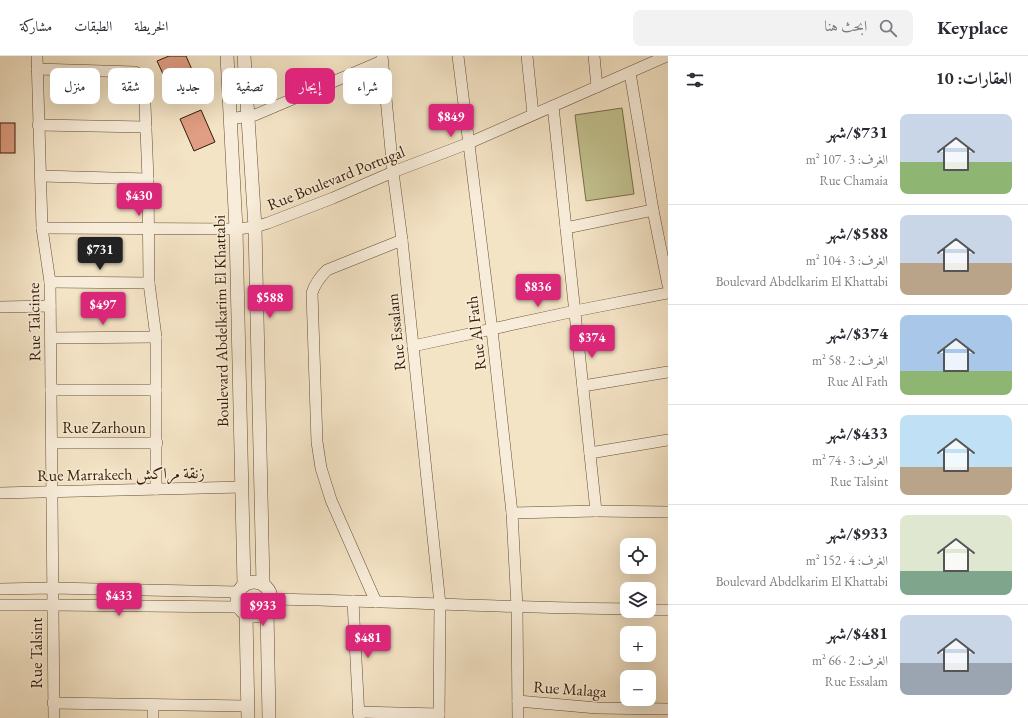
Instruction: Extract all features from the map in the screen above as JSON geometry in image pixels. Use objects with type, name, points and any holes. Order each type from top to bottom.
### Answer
[{"type":"street","name":"Rue Talcinte","points":[[37,56],[42,228],[50,282],[52,588]]},
{"type":"street","name":"Boulevard Abdelkarim El Khattabi","points":[[227,56],[236,229],[242,487],[241,589]]},
{"type":"street","points":[[244,56],[255,227],[263,584],[270,593],[269,718]]},
{"type":"street","name":"Rue Al Fath","points":[[458,56],[470,143],[512,513],[517,607],[518,718]]},
{"type":"street","points":[[527,56],[533,114]]},
{"type":"street","points":[[594,56],[597,87]]},
{"type":"street","name":"Rue Boulevard Portugal","points":[[42,228],[236,229],[255,227],[333,198],[393,172],[470,143],[533,114],[630,74],[665,56]]},
{"type":"street","points":[[230,118],[255,115],[382,58]]},
{"type":"street","name":"Rue Essalam","points":[[382,58],[440,604],[439,716]]},
{"type":"street","points":[[37,69],[138,73],[142,76],[145,84],[150,283],[156,337],[156,489]]},
{"type":"street","points":[[630,74],[653,210],[668,285]]},
{"type":"street","points":[[553,106],[596,511]]},
{"type":"street","points":[[38,125],[146,127]]},
{"type":"street","points":[[41,176],[148,179]]},
{"type":"street","points":[[566,228],[653,210]]},
{"type":"street","points":[[376,602],[331,500],[321,468],[317,442],[312,293],[317,282],[327,270],[402,240]]},
{"type":"street","points":[[50,282],[150,283]]},
{"type":"street","points":[[413,346],[575,311],[668,293]]},
{"type":"street","points":[[0,307],[50,306]]},
{"type":"street","points":[[51,338],[156,337]]},
{"type":"street","points":[[583,386],[668,372]]},
{"type":"street","points":[[51,390],[156,390]]},
{"type":"street","points":[[590,453],[668,440]]},
{"type":"street","name":"Rue Zarhoun","points":[[52,443],[156,443]]},
{"type":"street","name":"Rue Marrakech زنقة مراكش","points":[[0,493],[242,487]]},
{"type":"street","points":[[512,513],[596,511],[668,512]]},
{"type":"street","points":[[0,589],[241,589],[253,582],[263,584]]},
{"type":"street","name":"Rue Talsint","points":[[52,588],[54,718]]},
{"type":"street","points":[[53,703],[153,705],[248,712],[242,611],[237,603],[241,589]]},
{"type":"street","points":[[353,601],[359,715],[439,716]]},
{"type":"street","points":[[0,605],[52,605],[242,611],[252,616],[258,616],[269,604],[353,601],[620,610]]},
{"type":"street","points":[[656,610],[668,610]]},
{"type":"street","name":"Rue Malaga","points":[[518,701],[597,713],[668,709]]},
{"type":"street","points":[[153,705],[153,718]]},
{"type":"green space","points":[[622,108],[634,194],[586,201],[575,115]]},
{"type":"building","points":[[169,56],[186,56],[191,68],[162,68],[162,72],[157,61]]},
{"type":"building","points":[[201,110],[215,142],[194,151],[180,119]]},
{"type":"building","points":[[0,123],[15,123],[15,153],[0,153]]}]
